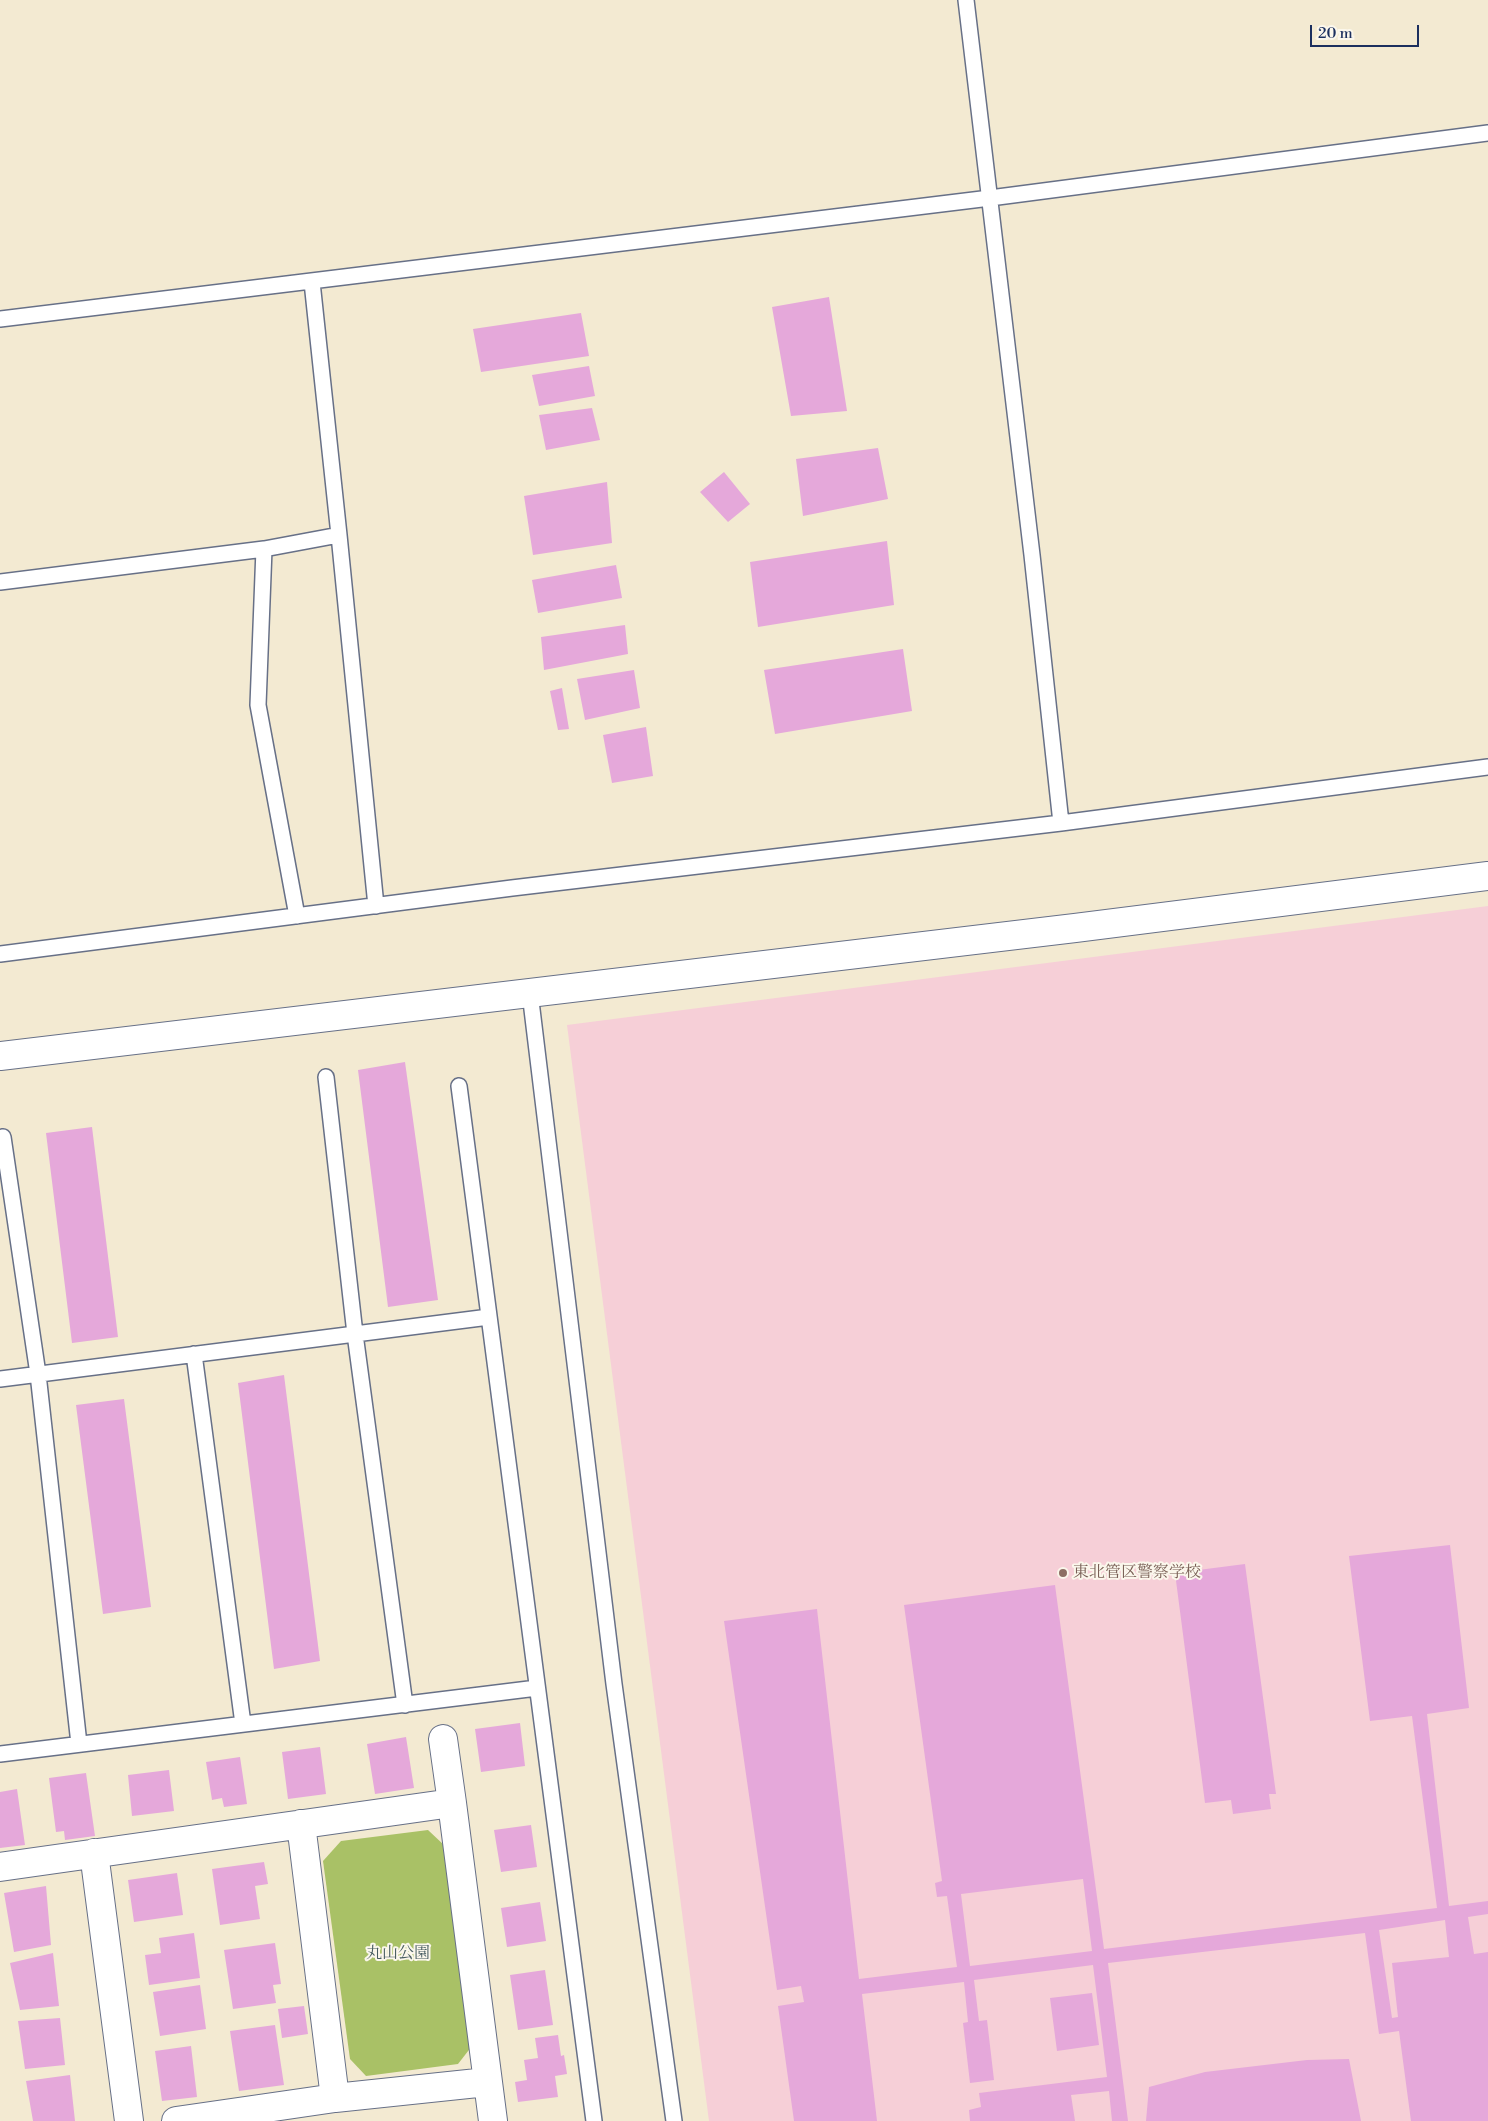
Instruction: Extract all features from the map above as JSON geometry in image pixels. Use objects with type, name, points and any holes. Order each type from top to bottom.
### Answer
[{"type":"street","points":[[0,1056],[1075,928],[1488,876]]},
{"type":"street","points":[[443,1739],[493,2121]]},
{"type":"street","points":[[0,1867],[452,1803]]},
{"type":"street","points":[[301,1824],[335,2098]]},
{"type":"street","points":[[94,1853],[129,2121]]},
{"type":"street","points":[[176,2121],[335,2098],[487,2082]]},
{"type":"lane","points":[[966,0],[1061,823]]},
{"type":"lane","points":[[0,319],[990,198],[1488,133]]},
{"type":"lane","points":[[312,282],[340,535],[376,906]]},
{"type":"lane","points":[[0,582],[264,549],[340,535]]},
{"type":"lane","points":[[264,549],[258,705],[297,916]]},
{"type":"lane","points":[[0,954],[521,887],[1061,823],[1488,766]]},
{"type":"lane","points":[[530,993],[614,1684],[674,2121]]},
{"type":"lane","points":[[326,1077],[356,1334],[405,1705]]},
{"type":"lane","points":[[459,1086],[594,2121]]},
{"type":"lane","points":[[3,1137],[38,1374],[79,1744]]},
{"type":"lane","points":[[0,1379],[489,1317]]},
{"type":"lane","points":[[194,1354],[243,1724]]},
{"type":"lane","points":[[0,1754],[537,1688]]},
{"type":"shaded area","name":"東北管区警察学校","points":[[1488,906],[1488,2121],[709,2121],[567,1025]]},
{"type":"green space","name":"丸山公園","points":[[428,1830],[445,1846],[472,2046],[458,2064],[366,2076],[350,2059],[323,1861],[341,1841]]},
{"type":"building","points":[[829,297],[847,411],[791,416],[772,307]]},
{"type":"building","points":[[581,313],[589,356],[481,372],[473,329]]},
{"type":"building","points":[[589,366],[595,396],[539,406],[532,375]]},
{"type":"building","points":[[592,408],[600,440],[546,450],[539,415]]},
{"type":"building","points":[[878,448],[888,499],[803,516],[796,459]]},
{"type":"building","points":[[724,472],[750,504],[728,522],[700,492]]},
{"type":"building","points":[[607,482],[612,543],[533,555],[524,496]]},
{"type":"building","points":[[887,541],[894,605],[758,627],[750,562]]},
{"type":"building","points":[[616,565],[622,598],[538,613],[532,580]]},
{"type":"building","points":[[625,625],[628,654],[544,670],[541,637]]},
{"type":"building","points":[[903,649],[912,711],[775,734],[764,670]]},
{"type":"building","points":[[634,670],[640,708],[585,720],[577,679]]},
{"type":"building","points":[[562,688],[569,729],[558,730],[550,691]]},
{"type":"building","points":[[646,727],[653,776],[612,783],[603,735]]},
{"type":"building","points":[[405,1062],[438,1300],[388,1307],[358,1070]]},
{"type":"building","points":[[92,1127],[118,1337],[72,1343],[46,1133]]},
{"type":"building","points":[[284,1375],[320,1661],[274,1669],[238,1383]]},
{"type":"building","points":[[124,1399],[151,1607],[103,1614],[76,1405]]},
{"type":"building","points":[[1450,1545],[1469,1708],[1427,1714],[1449,1906],[1488,1901],[1488,1914],[1468,1917],[1474,1954],[1488,1952],[1488,2121],[1411,2121],[1399,2031],[1379,2034],[1365,1933],[1108,1963],[1128,2121],[1112,2121],[1109,2091],[1071,2095],[1075,2121],[970,2121],[969,2110],[981,2107],[979,2093],[1107,2077],[1093,1965],[974,1980],[979,2021],[987,2020],[994,2080],[970,2083],[963,2023],[968,2022],[964,1982],[862,1994],[877,2121],[794,2121],[778,2006],[804,2002],[801,1986],[777,1990],[724,1621],[817,1609],[859,1979],[957,1967],[947,1896],[937,1897],[935,1883],[942,1881],[904,1605],[1055,1585],[1104,1949],[1437,1908],[1412,1716],[1370,1721],[1349,1556]],"holes":[[[1083,1879],[1092,1951],[970,1966],[961,1894]],[[1445,1920],[1449,1957],[1392,1963],[1398,2017],[1392,2018],[1379,1930]]]},
{"type":"building","points":[[1245,1564],[1276,1794],[1269,1794],[1271,1809],[1233,1814],[1231,1800],[1205,1803],[1175,1573]]},
{"type":"building","points":[[520,1723],[525,1766],[481,1772],[475,1729]]},
{"type":"building","points":[[406,1737],[414,1788],[375,1794],[367,1744]]},
{"type":"building","points":[[320,1747],[326,1794],[288,1799],[282,1752]]},
{"type":"building","points":[[240,1757],[247,1804],[224,1807],[222,1798],[212,1800],[206,1762]]},
{"type":"building","points":[[169,1770],[174,1811],[132,1816],[128,1775]]},
{"type":"building","points":[[86,1773],[95,1836],[65,1840],[64,1831],[56,1832],[49,1778]]},
{"type":"building","points":[[17,1789],[25,1845],[0,1848],[0,1792]]},
{"type":"building","points":[[531,1825],[537,1867],[501,1872],[494,1830]]},
{"type":"building","points":[[264,1862],[268,1884],[255,1886],[260,1919],[220,1925],[212,1869]]},
{"type":"building","points":[[177,1873],[183,1915],[134,1922],[128,1880]]},
{"type":"building","points":[[46,1886],[51,1945],[14,1952],[4,1893]]},
{"type":"building","points":[[540,1902],[546,1941],[507,1947],[501,1908]]},
{"type":"building","points":[[194,1933],[200,1978],[149,1985],[145,1955],[161,1953],[159,1938]]},
{"type":"building","points":[[275,1943],[281,1984],[273,1985],[276,2003],[233,2009],[224,1950]]},
{"type":"building","points":[[53,1953],[59,2006],[20,2010],[10,1963]]},
{"type":"building","points":[[545,1970],[553,2025],[518,2030],[510,1975]]},
{"type":"building","points":[[200,1985],[206,2029],[160,2036],[153,1992]]},
{"type":"building","points":[[1092,1993],[1099,2045],[1057,2051],[1050,1998]]},
{"type":"building","points":[[304,2006],[308,2034],[282,2038],[278,2009]]},
{"type":"building","points":[[60,2018],[65,2065],[25,2069],[18,2021]]},
{"type":"building","points":[[275,2025],[284,2085],[239,2091],[230,2031]]},
{"type":"building","points":[[558,2035],[561,2056],[564,2055],[567,2074],[555,2076],[558,2097],[518,2102],[515,2082],[527,2080],[524,2060],[538,2058],[535,2038]]},
{"type":"building","points":[[191,2046],[197,2097],[162,2101],[155,2051]]},
{"type":"building","points":[[1349,2059],[1361,2121],[1146,2121],[1149,2087],[1205,2072],[1307,2060]]},
{"type":"building","points":[[70,2075],[75,2121],[33,2121],[26,2081]]},
{"type":"place","name":"東北管区警察学校","points":[[1063,1573]]}]
